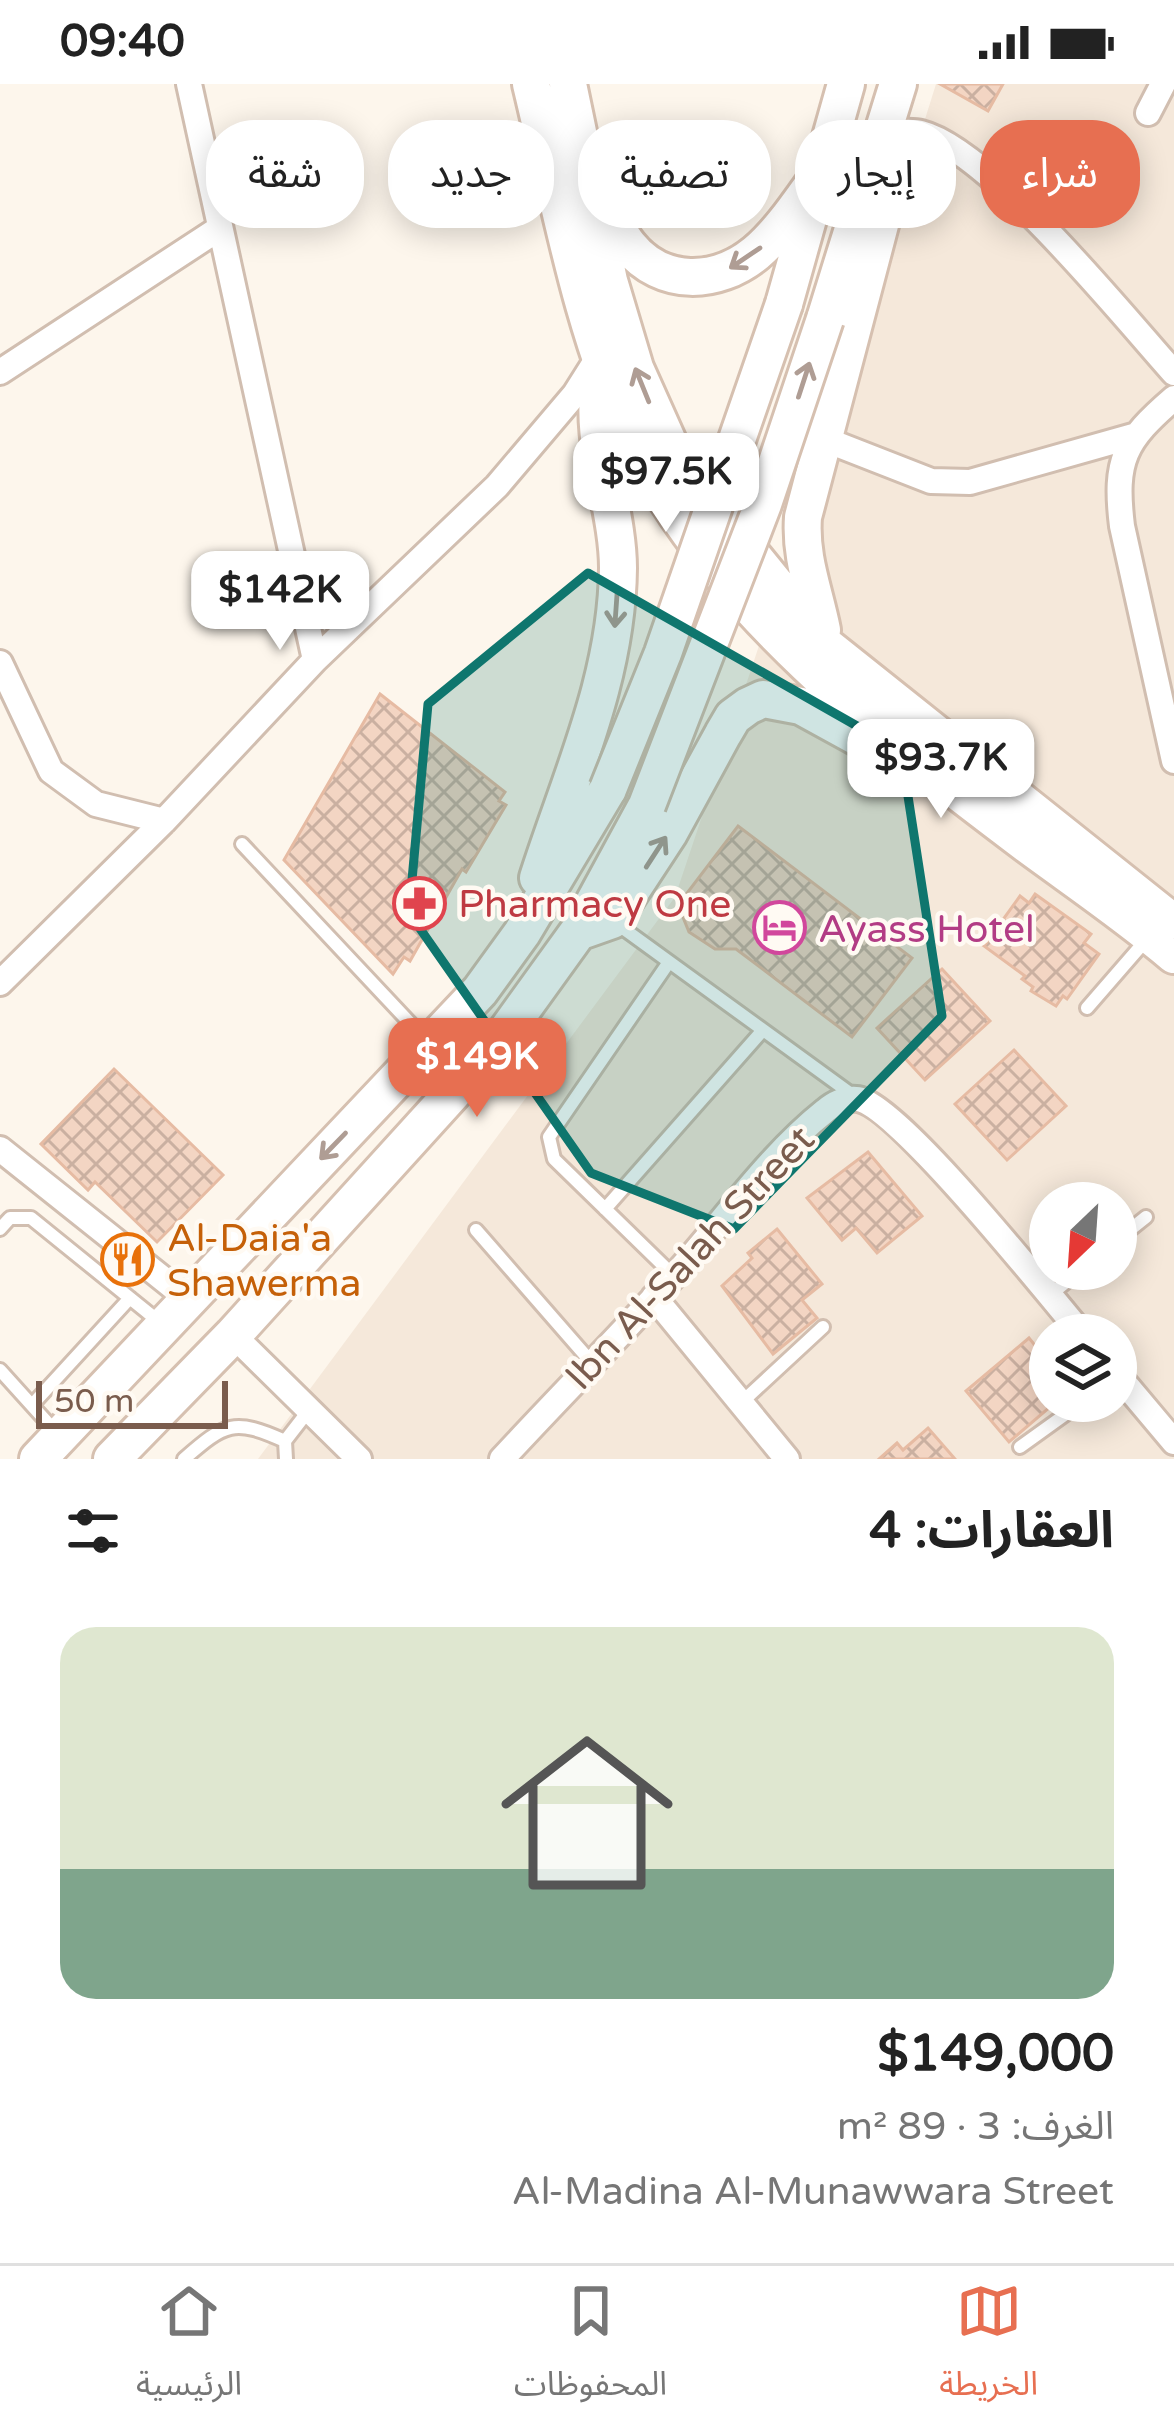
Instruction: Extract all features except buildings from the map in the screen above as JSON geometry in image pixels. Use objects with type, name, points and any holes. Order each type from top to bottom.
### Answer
[{"type":"main road","points":[[531,84],[601,361],[632,437],[669,504],[772,607],[825,645],[1166,938]]},
{"type":"main road","points":[[568,84],[578,127]]},
{"type":"main road","points":[[837,120],[847,84]]},
{"type":"main road","points":[[888,120],[898,84]]},
{"type":"main road","points":[[618,228],[646,263],[685,278],[730,269],[754,255],[795,207]]},
{"type":"main road","points":[[599,228],[609,281],[635,368],[659,428],[772,607],[824,680],[1026,843]]},
{"type":"main road","points":[[49,1448],[430,1046],[480,991],[522,933],[608,789],[663,653],[806,228]]},
{"type":"main road","points":[[595,926],[763,504],[854,228]]},
{"type":"main road","points":[[825,645],[801,542],[821,438],[879,228]]},
{"type":"main road","points":[[522,933],[594,719],[613,639],[618,563],[599,420],[601,361]]},
{"type":"main road","points":[[112,1459],[232,1335],[498,1042],[669,833],[733,717],[763,699],[801,706],[912,767],[1166,938]]},
{"type":"street","points":[[189,84],[206,163]]},
{"type":"street","points":[[1148,113],[1163,84]]},
{"type":"street","points":[[956,151],[996,181],[1174,373]]},
{"type":"street","points":[[0,372],[220,228],[315,660]]},
{"type":"street","points":[[0,983],[164,821],[315,660],[497,486],[601,361]]},
{"type":"street","points":[[1174,398],[1133,436],[1124,453],[1118,492],[1122,526],[1166,689],[1174,761]]},
{"type":"street","points":[[821,438],[932,482],[970,482],[1133,436]]},
{"type":"street","points":[[0,663],[51,771],[96,804],[164,821]]},
{"type":"street","name":"Ibn Al-Salah Street","points":[[502,1459],[793,1142],[843,1100],[857,1099],[889,1116],[911,1136],[1065,1314]]},
{"type":"street","points":[[0,1149],[175,1311]]},
{"type":"street","points":[[654,1297],[787,1459]]},
{"type":"street","points":[[232,1335],[359,1459]]},
{"type":"street","points":[[1137,1399],[1174,1442]]},
{"type":"lane","points":[[242,844],[430,1046]]},
{"type":"lane","points":[[595,926],[669,962],[857,1099]]},
{"type":"lane","points":[[1087,1008],[1166,938]]},
{"type":"lane","points":[[669,962],[550,1137],[554,1160],[674,1276]]},
{"type":"lane","points":[[604,1209],[763,1030]]},
{"type":"lane","points":[[1137,1224],[1145,1217]]},
{"type":"lane","points":[[0,1229],[10,1218],[31,1218],[130,1298],[175,1311]]},
{"type":"lane","points":[[476,1230],[592,1363]]},
{"type":"lane","points":[[1049,1295],[1055,1290]]},
{"type":"lane","points":[[32,1405],[130,1298]]},
{"type":"lane","points":[[742,1402],[823,1327]]},
{"type":"lane","points":[[0,1370],[32,1405],[49,1448]]},
{"type":"lane","points":[[286,1459],[285,1441],[309,1410]]},
{"type":"lane","points":[[1020,1447],[1055,1422]]},
{"type":"lane","points":[[184,1459],[228,1425],[250,1425],[285,1441]]},
{"type":"highlighted area","points":[[588,573],[901,751],[942,1016],[734,1229],[591,1173],[409,913],[428,704]]},
{"type":"shaded area","points":[[936,84],[1174,84],[1174,1459],[258,1459],[675,897],[891,228],[956,228],[956,120],[925,120]]},
{"type":"place","name":"Pharmacy One","points":[[419,903]]},
{"type":"place","name":"Ayass Hotel","points":[[779,928]]},
{"type":"place","name":"Al-Daia'a Shawerma","points":[[128,1259]]}]
